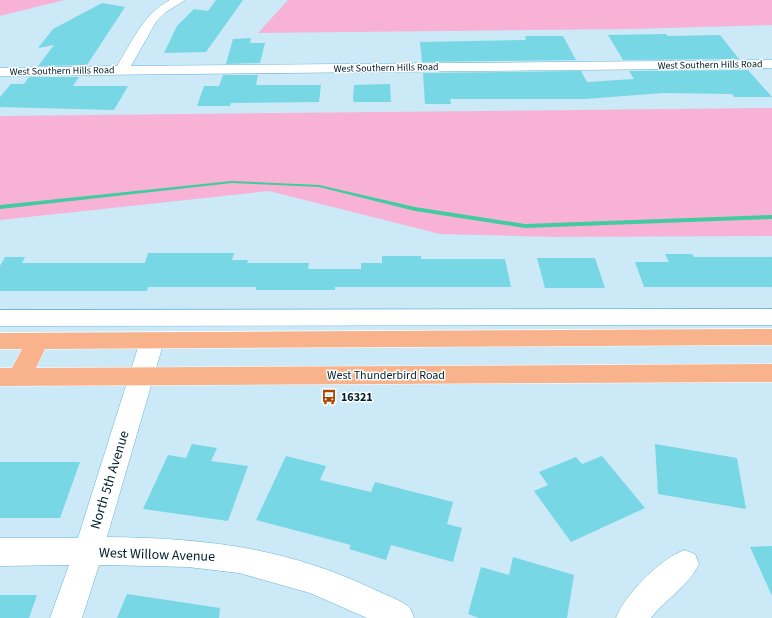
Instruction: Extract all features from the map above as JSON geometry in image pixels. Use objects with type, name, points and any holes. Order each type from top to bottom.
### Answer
[{"type":"main road","points":[[0,341],[772,333]]},
{"type":"main road","points":[[10,377],[37,341]]},
{"type":"main road","name":"West Thunderbird Road","points":[[10,377],[772,373]]},
{"type":"street","points":[[121,70],[151,20],[162,9],[179,0]]},
{"type":"street","name":"West Southern Hills Road","points":[[0,72],[772,64]]},
{"type":"street","points":[[0,318],[772,333]]},
{"type":"street","points":[[37,341],[47,318]]},
{"type":"street","name":"North 5th Avenue","points":[[66,618],[88,552],[152,340]]},
{"type":"street","name":"West Willow Avenue","points":[[0,552],[181,553],[217,557],[266,566],[319,582],[371,603],[398,618]]},
{"type":"street","points":[[632,618],[649,596],[684,564]]},
{"type":"shaded area","points":[[0,0],[64,0],[0,16]]},
{"type":"shaded area","points":[[288,0],[772,0],[772,25],[631,29],[258,33]]},
{"type":"shaded area","points":[[772,108],[772,236],[556,237],[440,234],[269,191],[0,220],[0,116]]},
{"type":"building","points":[[216,0],[243,0],[206,52],[164,53],[177,26],[194,9],[208,11]]},
{"type":"building","points":[[102,3],[125,7],[87,65],[38,66],[54,45],[38,48],[53,29]]},
{"type":"building","points":[[666,34],[668,36],[720,35],[739,59],[623,60],[608,35]]},
{"type":"building","points":[[525,36],[563,36],[576,60],[422,62],[420,42],[526,40]]},
{"type":"building","points":[[251,38],[250,43],[265,43],[260,63],[226,64],[233,39]]},
{"type":"building","points":[[748,70],[772,97],[734,97],[732,94],[663,93],[585,99],[450,99],[451,104],[425,104],[423,73],[581,71],[587,82],[634,79],[629,71]]},
{"type":"building","points":[[223,75],[258,75],[256,85],[321,85],[319,102],[231,103],[230,106],[197,106],[204,86],[219,86]]},
{"type":"building","points":[[29,77],[79,77],[73,86],[128,86],[114,110],[0,107],[0,97],[11,84],[24,84]]},
{"type":"building","points":[[390,84],[391,102],[354,102],[353,100],[354,85]]},
{"type":"building","points":[[148,253],[234,253],[232,260],[248,260],[247,263],[309,263],[308,269],[361,269],[361,263],[382,263],[382,256],[421,256],[421,259],[505,259],[511,287],[335,287],[335,290],[256,290],[256,287],[148,287],[147,291],[0,291],[0,266],[5,257],[25,257],[22,263],[145,263]]},
{"type":"building","points":[[665,254],[692,254],[694,257],[772,257],[772,287],[644,287],[635,262],[669,262]]},
{"type":"building","points":[[537,258],[595,258],[605,288],[545,288]]},
{"type":"building","points":[[192,444],[217,448],[211,461],[248,466],[228,521],[143,509],[168,455],[186,458]]},
{"type":"building","points":[[655,444],[737,458],[746,509],[658,494]]},
{"type":"building","points":[[286,456],[326,466],[320,480],[371,492],[375,482],[453,502],[447,524],[462,528],[453,562],[391,545],[386,560],[349,549],[351,545],[256,520]]},
{"type":"building","points":[[602,456],[645,508],[571,542],[534,491],[548,485],[539,472],[576,457],[582,464]]},
{"type":"building","points":[[0,462],[80,462],[60,518],[0,518]]},
{"type":"building","points":[[772,546],[772,596],[750,547]]},
{"type":"building","points":[[513,557],[574,575],[567,618],[479,618],[468,614],[481,567],[509,575]]},
{"type":"building","points":[[127,594],[220,608],[219,618],[117,618]]},
{"type":"building","points":[[0,595],[37,595],[29,618],[0,618]]},
{"type":"waterway","points":[[0,207],[232,182],[319,186],[415,209],[525,226],[772,217]]},
{"type":"place","name":"16321","points":[[329,397]]}]
